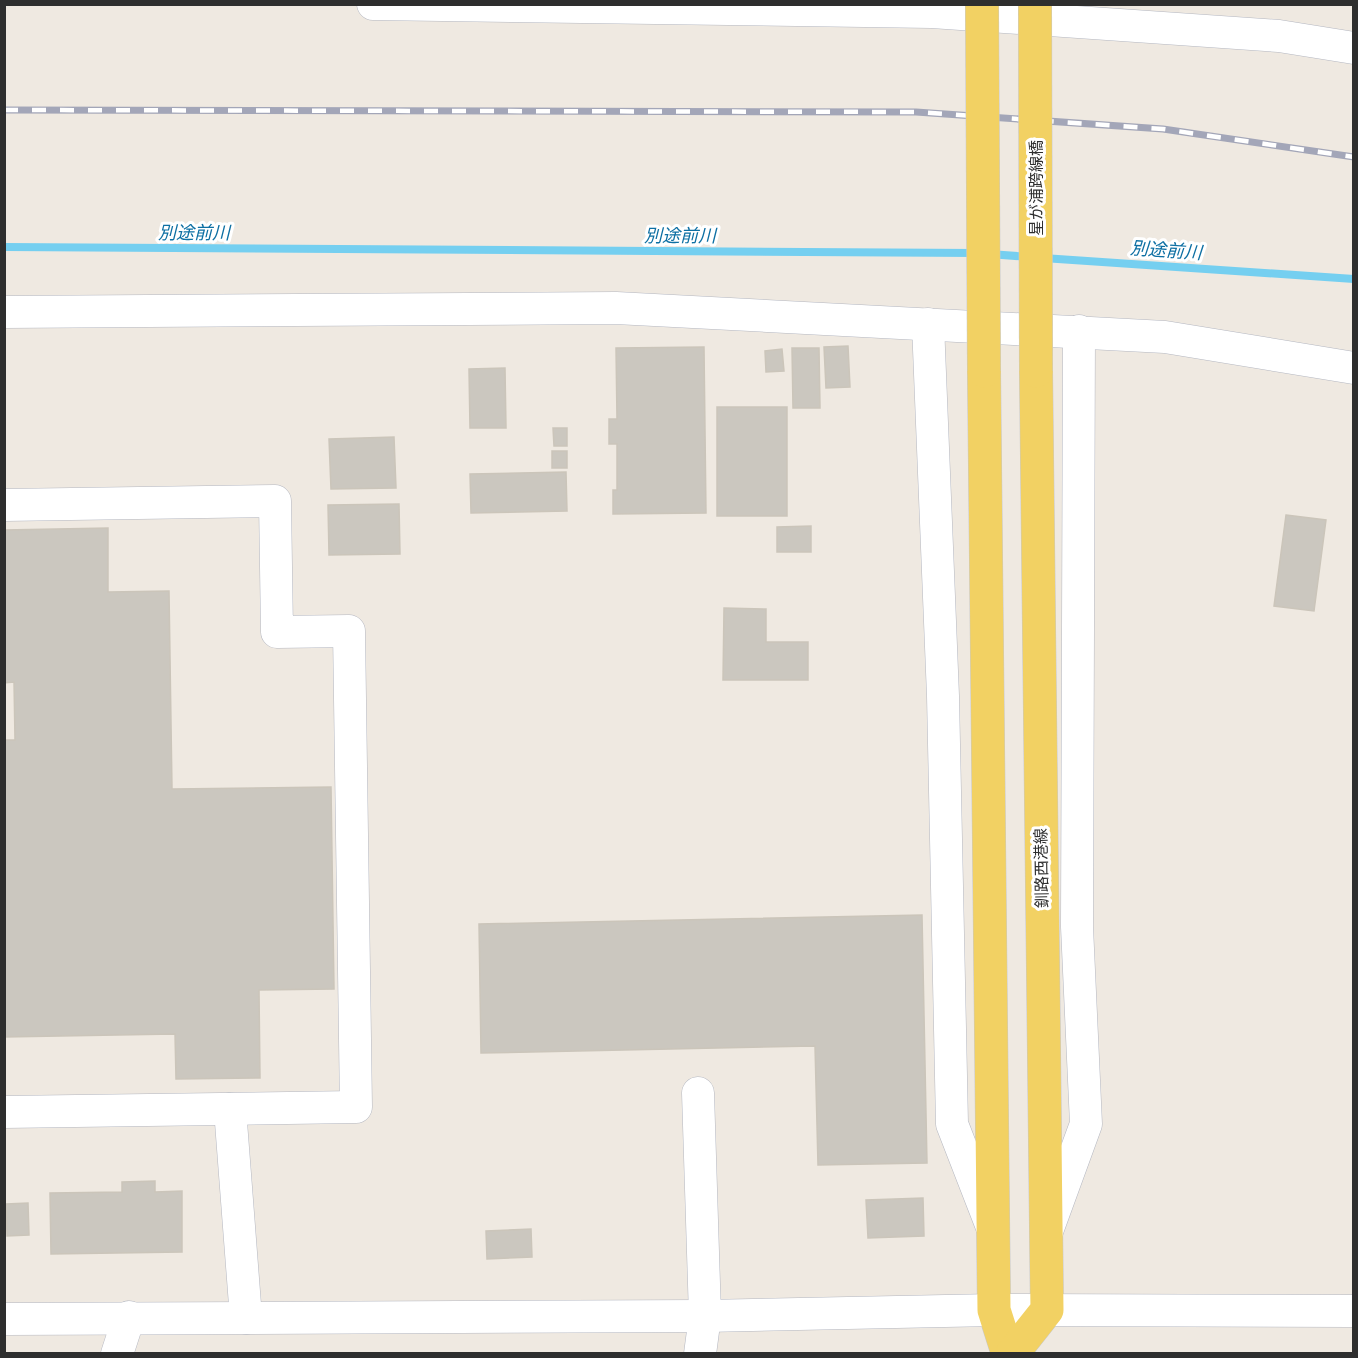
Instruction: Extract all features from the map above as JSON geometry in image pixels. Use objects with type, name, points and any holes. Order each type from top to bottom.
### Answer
[{"type":"main road","points":[[982,4],[994,1310],[1010,1353],[1047,1310]]},
{"type":"main road","name":"星が浦跨線橋","points":[[1035,4],[1036,371]]},
{"type":"main road","name":"釧路西港線","points":[[1036,371],[1047,1310]]},
{"type":"street","points":[[373,4],[932,8],[1076,13],[1279,36],[1353,48]]},
{"type":"street","points":[[4,312],[616,308],[1165,337],[1353,368]]},
{"type":"street","points":[[928,324],[943,696],[952,1124],[995,1236]]},
{"type":"street","points":[[1045,1238],[1086,1124],[1077,927],[1079,331]]},
{"type":"street","points":[[4,505],[275,501],[277,632],[349,631],[356,1107],[4,1112]]},
{"type":"street","points":[[698,1093],[705,1316],[700,1353]]},
{"type":"street","points":[[230,1109],[246,1318]]},
{"type":"street","points":[[4,1319],[705,1316],[994,1310],[1353,1311]]},
{"type":"street","points":[[117,1353],[129,1317]]},
{"type":"building","points":[[848,346],[850,387],[826,388],[824,347]]},
{"type":"building","points":[[704,347],[706,513],[613,514],[613,490],[617,490],[617,444],[609,444],[609,419],[617,419],[616,348]]},
{"type":"building","points":[[792,348],[819,348],[820,408],[793,408]]},
{"type":"building","points":[[782,349],[784,371],[766,372],[765,351]]},
{"type":"building","points":[[505,368],[506,428],[470,428],[469,369]]},
{"type":"building","points":[[717,407],[787,407],[787,516],[717,516]]},
{"type":"building","points":[[553,428],[567,428],[567,446],[554,446]]},
{"type":"building","points":[[394,437],[396,488],[331,489],[329,439]]},
{"type":"building","points":[[552,451],[567,451],[567,468],[552,468]]},
{"type":"building","points":[[566,472],[567,511],[471,513],[470,474]]},
{"type":"building","points":[[399,504],[400,554],[329,555],[328,505]]},
{"type":"building","points":[[1286,515],[1326,520],[1314,611],[1274,606]]},
{"type":"building","points":[[811,526],[811,552],[777,552],[777,527]]},
{"type":"building","points":[[108,528],[108,592],[169,591],[172,789],[331,787],[334,989],[259,990],[260,1078],[176,1079],[175,1034],[4,1037],[4,740],[15,740],[14,682],[4,683],[4,530]]},
{"type":"building","points":[[724,608],[766,609],[766,642],[808,642],[808,680],[723,680]]},
{"type":"building","points":[[922,915],[927,1163],[818,1165],[815,1046],[481,1053],[479,924]]},
{"type":"building","points":[[155,1181],[155,1192],[182,1191],[182,1252],[51,1254],[50,1193],[122,1192],[122,1182]]},
{"type":"building","points":[[923,1198],[924,1236],[868,1238],[866,1200]]},
{"type":"building","points":[[28,1203],[29,1235],[7,1236],[6,1204]]},
{"type":"building","points":[[531,1229],[532,1257],[487,1259],[486,1231]]},
{"type":"waterway","name":"別途前川","points":[[4,247],[976,253]]},
{"type":"waterway","name":"別途前川","points":[[989,254],[1030,257]]},
{"type":"waterway","name":"別途前川","points":[[1043,258],[1354,279]]},
{"type":"railway","points":[[4,110],[916,112],[1163,129],[1354,157]]}]
